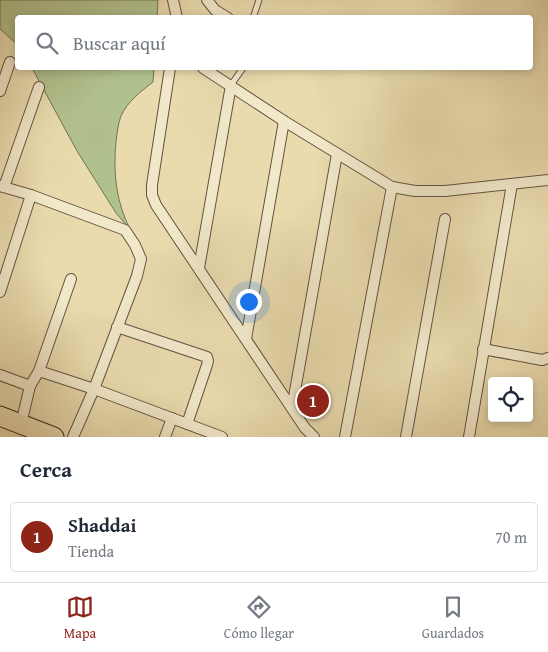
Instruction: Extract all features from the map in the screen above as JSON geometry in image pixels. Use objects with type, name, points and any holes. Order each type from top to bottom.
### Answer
[{"type":"highway","points":[[0,416],[54,437]]},
{"type":"street","points":[[173,0],[176,15]]},
{"type":"street","points":[[206,0],[215,10],[223,15]]},
{"type":"street","points":[[0,90],[10,62]]},
{"type":"street","points":[[170,70],[152,195],[156,204],[305,428],[314,437]]},
{"type":"street","points":[[206,70],[284,121],[392,186],[415,191],[435,191],[548,180]]},
{"type":"street","points":[[199,268],[231,85]]},
{"type":"street","points":[[39,87],[2,186],[125,230],[135,245],[141,259],[137,276],[94,389],[73,437]]},
{"type":"street","points":[[246,339],[284,121]]},
{"type":"street","points":[[292,408],[337,154]]},
{"type":"street","points":[[469,437],[512,184]]},
{"type":"street","points":[[345,437],[392,186]]},
{"type":"street","points":[[0,292],[31,195]]},
{"type":"street","points":[[406,437],[445,219]]},
{"type":"street","points":[[21,424],[30,386],[39,371],[70,279]]},
{"type":"street","points":[[117,327],[206,356],[207,365],[187,424]]},
{"type":"street","points":[[483,349],[542,360],[548,358]]},
{"type":"street","points":[[39,371],[94,389],[222,437]]},
{"type":"street","points":[[0,375],[30,386]]},
{"type":"street","points":[[165,437],[172,418]]},
{"type":"lane","points":[[255,15],[259,0]]},
{"type":"lane","points":[[231,85],[242,70]]},
{"type":"green space","points":[[0,0],[158,0],[157,15],[15,15],[15,42],[0,29]]},
{"type":"green space","points":[[33,70],[154,70],[153,82],[127,106],[121,116],[117,132],[115,165],[117,187],[121,208],[130,229],[116,213],[77,151]]},
{"type":"place","name":"Shaddai","points":[[313,401]]}]
